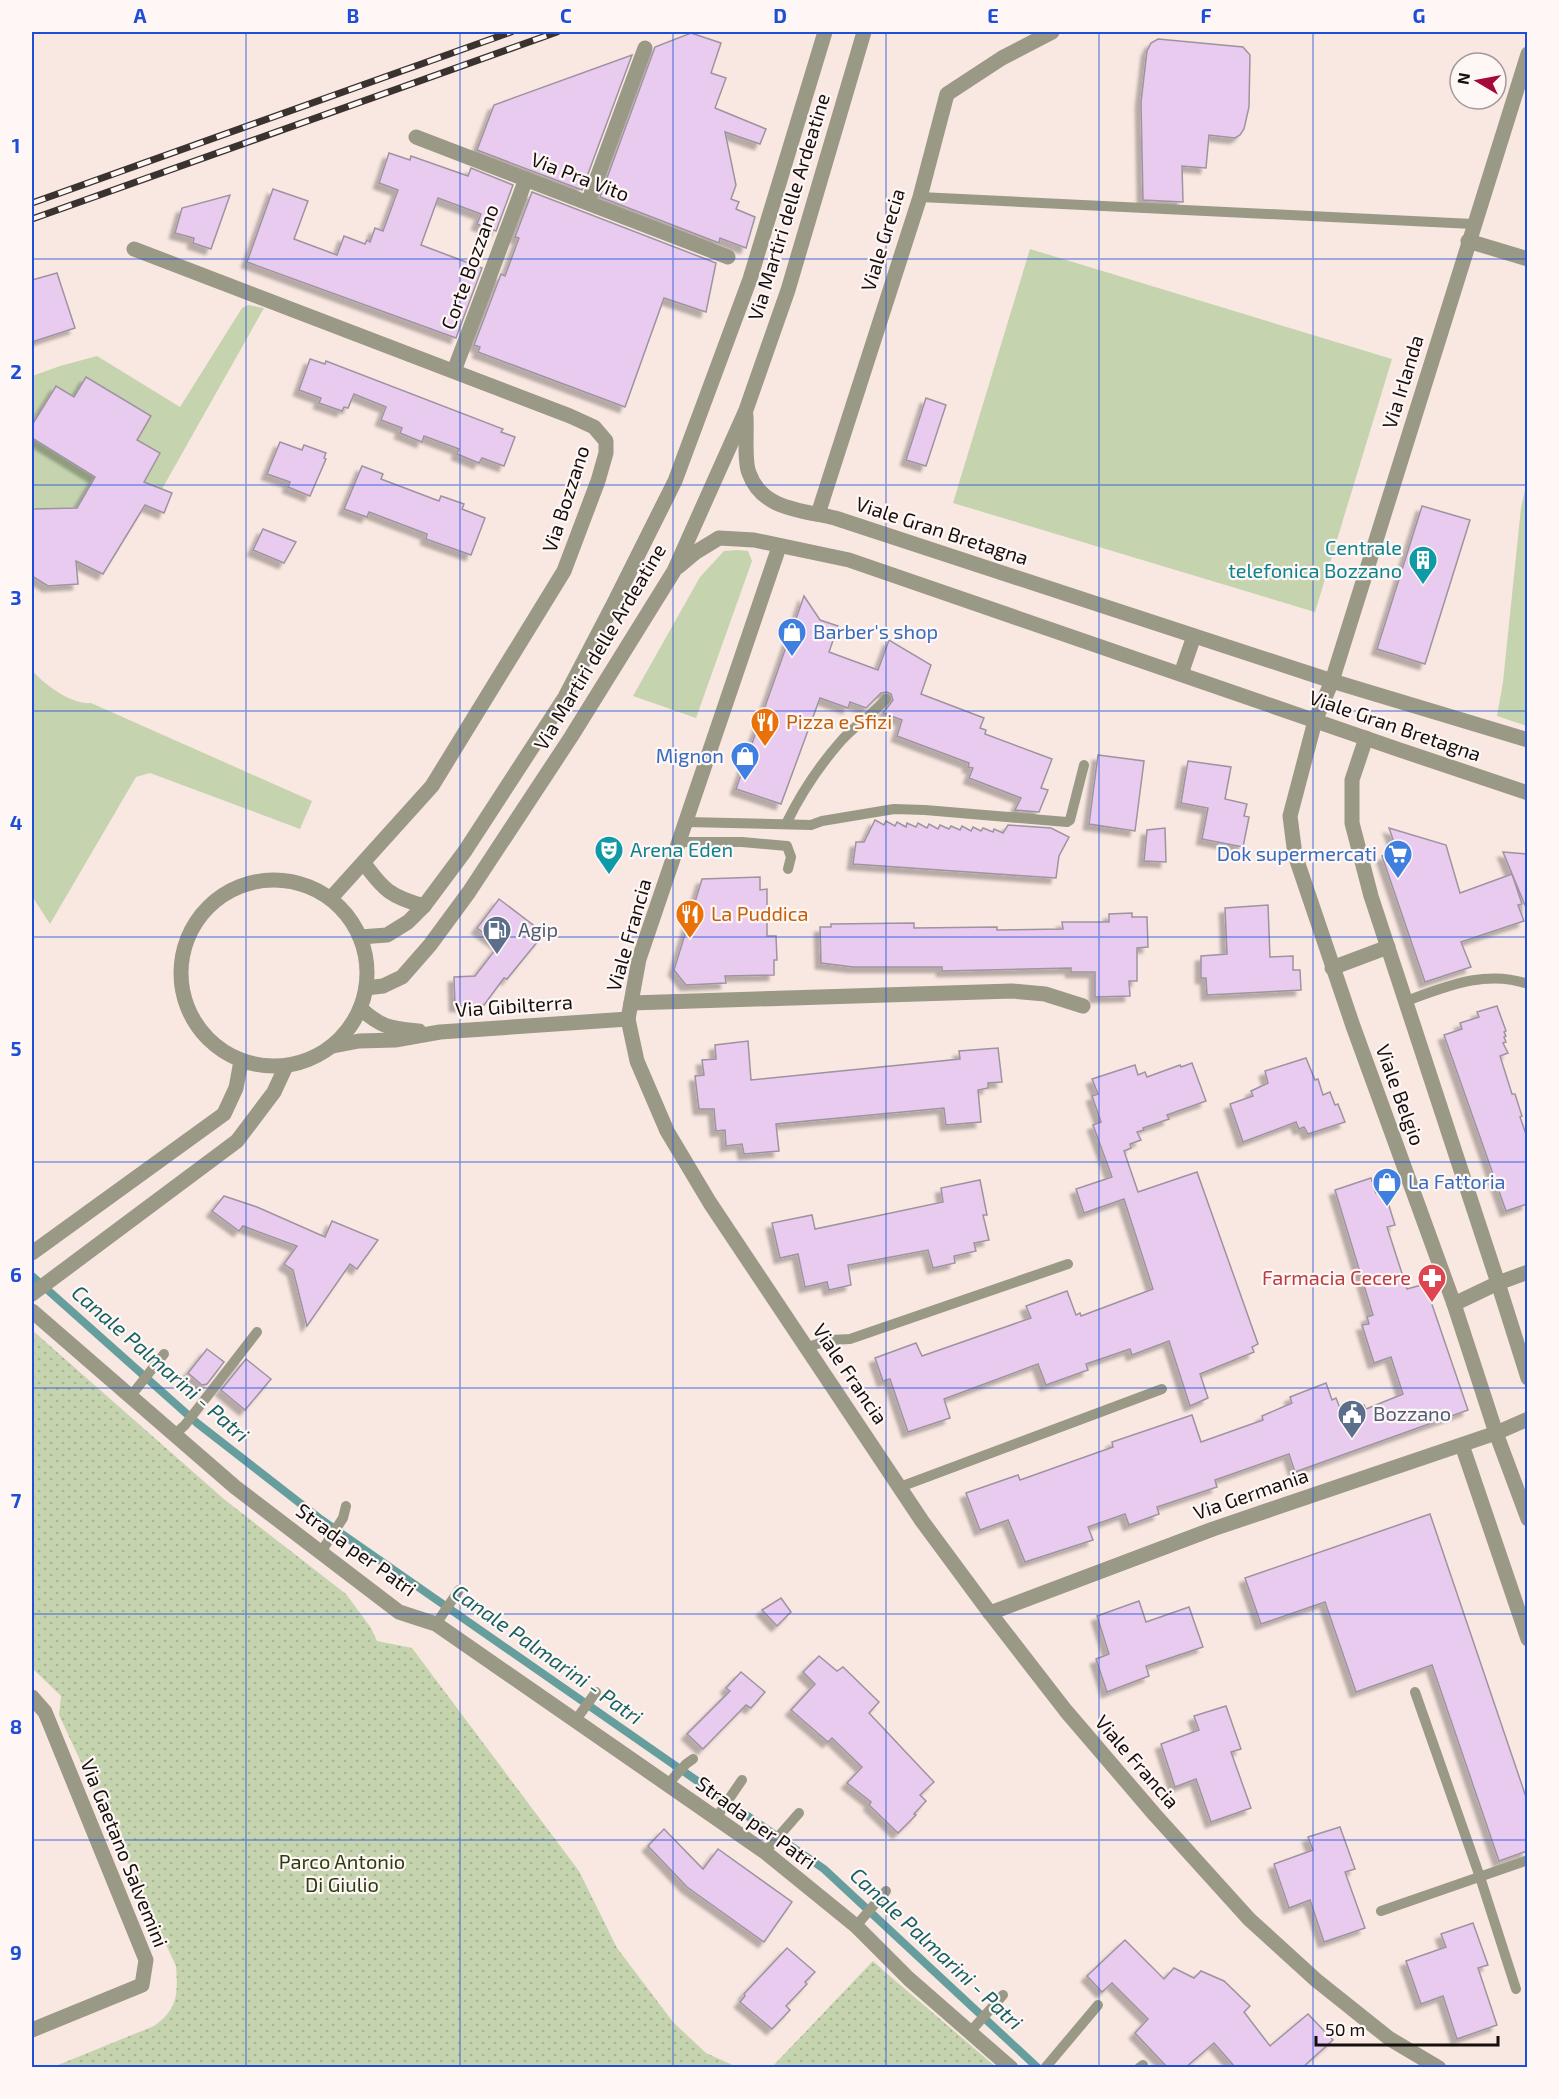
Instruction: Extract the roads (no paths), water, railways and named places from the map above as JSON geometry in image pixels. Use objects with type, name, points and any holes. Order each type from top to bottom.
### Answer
[{"type":"street","name":"Via Martiri delle Ardeatine","points":[[360,937],[387,936],[408,922],[424,906],[465,852],[565,697],[613,605],[675,481],[750,279],[825,32]]},
{"type":"street","name":"Via Martiri delle Ardeatine","points":[[366,988],[384,986],[402,977],[430,945],[469,892],[571,737],[674,571],[746,410],[789,290],[864,32]]},
{"type":"street","name":"Viale Grecia","points":[[818,514],[920,197],[947,94],[1002,58],[1052,32]]},
{"type":"street","points":[[588,202],[645,48]]},
{"type":"street","name":"Via Irlanda","points":[[1315,721],[1332,681],[1473,224],[1521,100],[1527,54]]},
{"type":"street","name":"Via Pra Vito","points":[[416,137],[728,257]]},
{"type":"street","name":"Corte Bozzano","points":[[454,371],[526,179]]},
{"type":"street","points":[[1468,241],[1527,259]]},
{"type":"street","name":"Via Bozzano","points":[[134,249],[570,416],[594,428],[606,441],[606,453],[598,481],[564,572],[432,786],[331,898]]},
{"type":"street","name":"Viale Gran Bretagna","points":[[746,410],[748,471],[761,494],[778,506],[818,514],[1332,681],[1527,740]]},
{"type":"street","name":"Viale Gran Bretagna","points":[[674,571],[696,552],[719,538],[754,540],[849,560],[1527,793]]},
{"type":"street","name":"Viale Francia","points":[[779,546],[639,959],[629,1011],[637,1061],[667,1131],[710,1203],[900,1487],[990,1613],[1073,1719],[1155,1815],[1249,1918],[1316,1980],[1390,2039],[1439,2067]]},
{"type":"street","points":[[1181,674],[1194,636]]},
{"type":"street","name":"Viale Belgio","points":[[1315,721],[1290,816],[1295,855],[1332,968],[1454,1304],[1496,1434],[1527,1519]]},
{"type":"street","name":"Viale Belgio","points":[[1366,738],[1352,780],[1352,823],[1371,896],[1527,1378]]},
{"type":"street","points":[[364,863],[387,891],[402,900],[424,906]]},
{"type":"street","points":[[276,878],[305,884],[331,898],[348,916],[360,937],[366,962],[366,988],[360,1008],[349,1029],[333,1046],[311,1059],[286,1066],[263,1066],[241,1061],[215,1047],[195,1025],[183,999],[180,969],[185,941],[199,915],[221,895],[247,882],[276,878]]},
{"type":"street","points":[[1332,968],[1388,947]]},
{"type":"street","name":"Via Gibilterra","points":[[333,1046],[358,1041],[395,1040],[440,1032],[629,1011],[1012,991],[1045,994],[1083,1006]]},
{"type":"street","name":"Via Gibilterra","points":[[360,1008],[376,1023],[394,1028],[440,1032]]},
{"type":"street","points":[[32,1253],[224,1114],[236,1088],[241,1061]]},
{"type":"street","points":[[32,1294],[237,1141],[274,1092],[286,1066]]},
{"type":"street","points":[[1454,1304],[1527,1272]]},
{"type":"street","name":"Strada per Patri","points":[[32,1311],[180,1430],[235,1487],[399,1612],[438,1621],[575,1721],[671,1782],[768,1849],[860,1922],[909,1979],[972,2029],[1011,2067]]},
{"type":"street","name":"Via Germania","points":[[990,1613],[1213,1529],[1496,1434],[1527,1419]]},
{"type":"street","points":[[1462,1445],[1527,1639]]},
{"type":"street","name":"Via Gaetano Salvemini","points":[[32,1697],[45,1712],[146,1960],[142,1985],[32,2030]]},
{"type":"lane","points":[[920,197],[1473,224]]},
{"type":"lane","points":[[786,824],[797,801],[841,741],[886,699]]},
{"type":"lane","points":[[686,822],[811,825],[822,821],[894,809],[1067,822],[1070,820],[1084,765]]},
{"type":"lane","points":[[679,842],[742,842],[787,846],[791,857],[788,869]]},
{"type":"lane","points":[[1406,1001],[1458,983],[1492,978],[1518,980],[1527,984]]},
{"type":"lane","points":[[807,1347],[831,1340],[850,1339],[1068,1264]]},
{"type":"lane","points":[[180,1430],[258,1332]]},
{"type":"lane","points":[[134,1391],[164,1354]]},
{"type":"lane","points":[[900,1487],[1162,1389]]},
{"type":"lane","points":[[321,1552],[343,1518],[346,1506]]},
{"type":"lane","points":[[438,1621],[457,1594]]},
{"type":"lane","points":[[575,1721],[596,1692]]},
{"type":"lane","points":[[1415,1692],[1480,1876],[1516,1989]]},
{"type":"lane","points":[[671,1782],[690,1761]]},
{"type":"lane","points":[[719,1814],[742,1780]]},
{"type":"lane","points":[[768,1849],[799,1813]]},
{"type":"lane","points":[[1381,1911],[1527,1860]]},
{"type":"lane","points":[[860,1922],[886,1890]]},
{"type":"lane","points":[[972,2029],[1000,1999]]},
{"type":"lane","points":[[1045,2067],[1098,2006]]},
{"type":"waterway","name":"Canale Palmarini - Patri","points":[[32,1276],[197,1423],[319,1518],[824,1869],[1038,2068]]},
{"type":"railway","points":[[32,203],[511,32]]},
{"type":"railway","points":[[32,219],[557,32]]},
{"type":"place","name":"Centrale telefonica Bozzano","points":[[1423,586]]},
{"type":"place","name":"Barber's shop","points":[[792,658]]},
{"type":"place","name":"Pizza e Sfizi","points":[[765,748]]},
{"type":"place","name":"Mignon","points":[[745,782]]},
{"type":"place","name":"Arena Eden","points":[[609,876]]},
{"type":"place","name":"Dok supermercati","points":[[1398,880]]},
{"type":"place","name":"La Puddica","points":[[690,940]]},
{"type":"place","name":"Agip","points":[[497,956]]},
{"type":"place","name":"La Fattoria","points":[[1387,1208]]},
{"type":"place","name":"Farmacia Cecere","points":[[1432,1304]]},
{"type":"place","name":"Bozzano","points":[[1352,1440]]},
{"type":"park label","name":"Parco Antonio Di Giulio","points":[[342,1874]]}]
